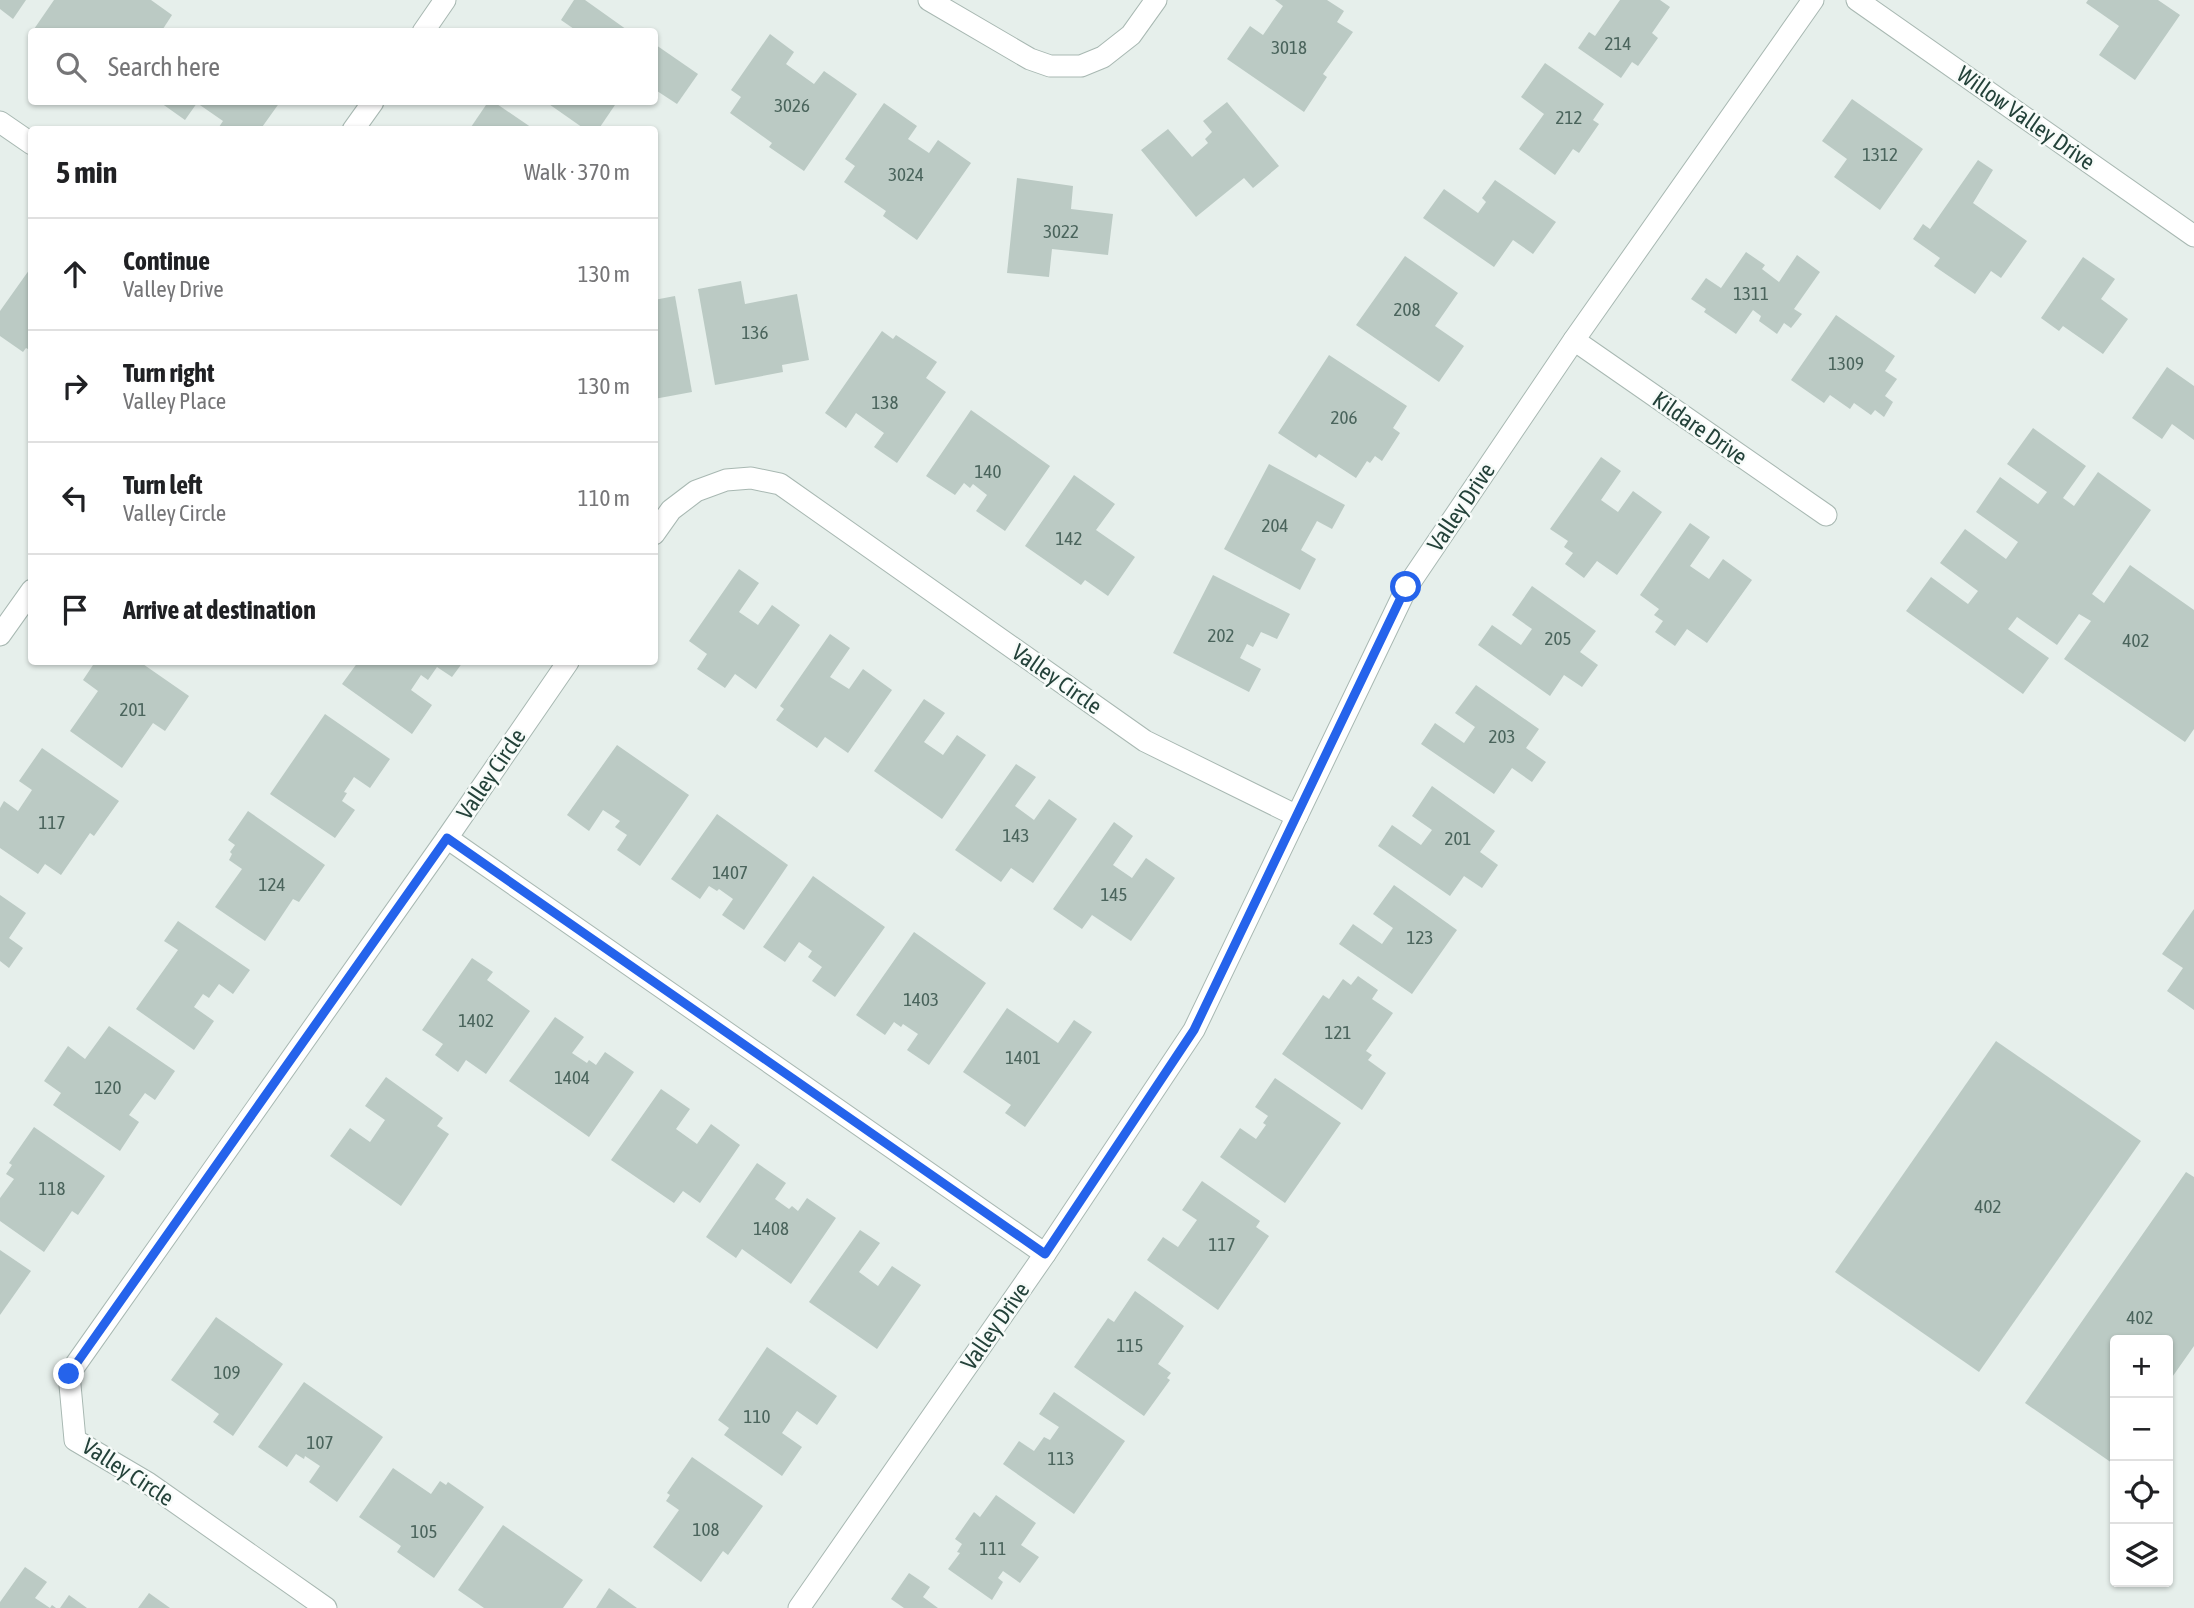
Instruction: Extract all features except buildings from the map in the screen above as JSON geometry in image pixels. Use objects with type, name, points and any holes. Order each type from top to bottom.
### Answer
[{"type":"street","points":[[426,28],[445,0]]},
{"type":"street","points":[[929,0],[1030,59],[1050,66],[1081,66],[1103,57],[1131,35],[1156,0]]},
{"type":"street","name":"Valley Drive","points":[[799,1608],[1045,1254],[1194,1030],[1406,587],[1574,340],[1813,0]]},
{"type":"street","name":"Willow Valley Drive","points":[[1857,0],[2194,236]]},
{"type":"street","points":[[356,126],[371,105]]},
{"type":"street","points":[[0,122],[28,141]]},
{"type":"street","name":"Kildare Drive","points":[[1574,340],[1826,515]]},
{"type":"street","name":"Valley Circle","points":[[658,528],[671,510],[696,491],[726,480],[751,478],[780,485],[1145,741],[1297,816]]},
{"type":"street","points":[[0,635],[28,596]]},
{"type":"street","name":"Valley Circle","points":[[326,1608],[148,1483],[75,1440],[69,1374],[566,665]]},
{"type":"street","points":[[447,838],[1045,1254]]},
{"type":"route","points":[[69,1374],[447,838],[1045,1254],[1194,1030],[1406,587]]}]
